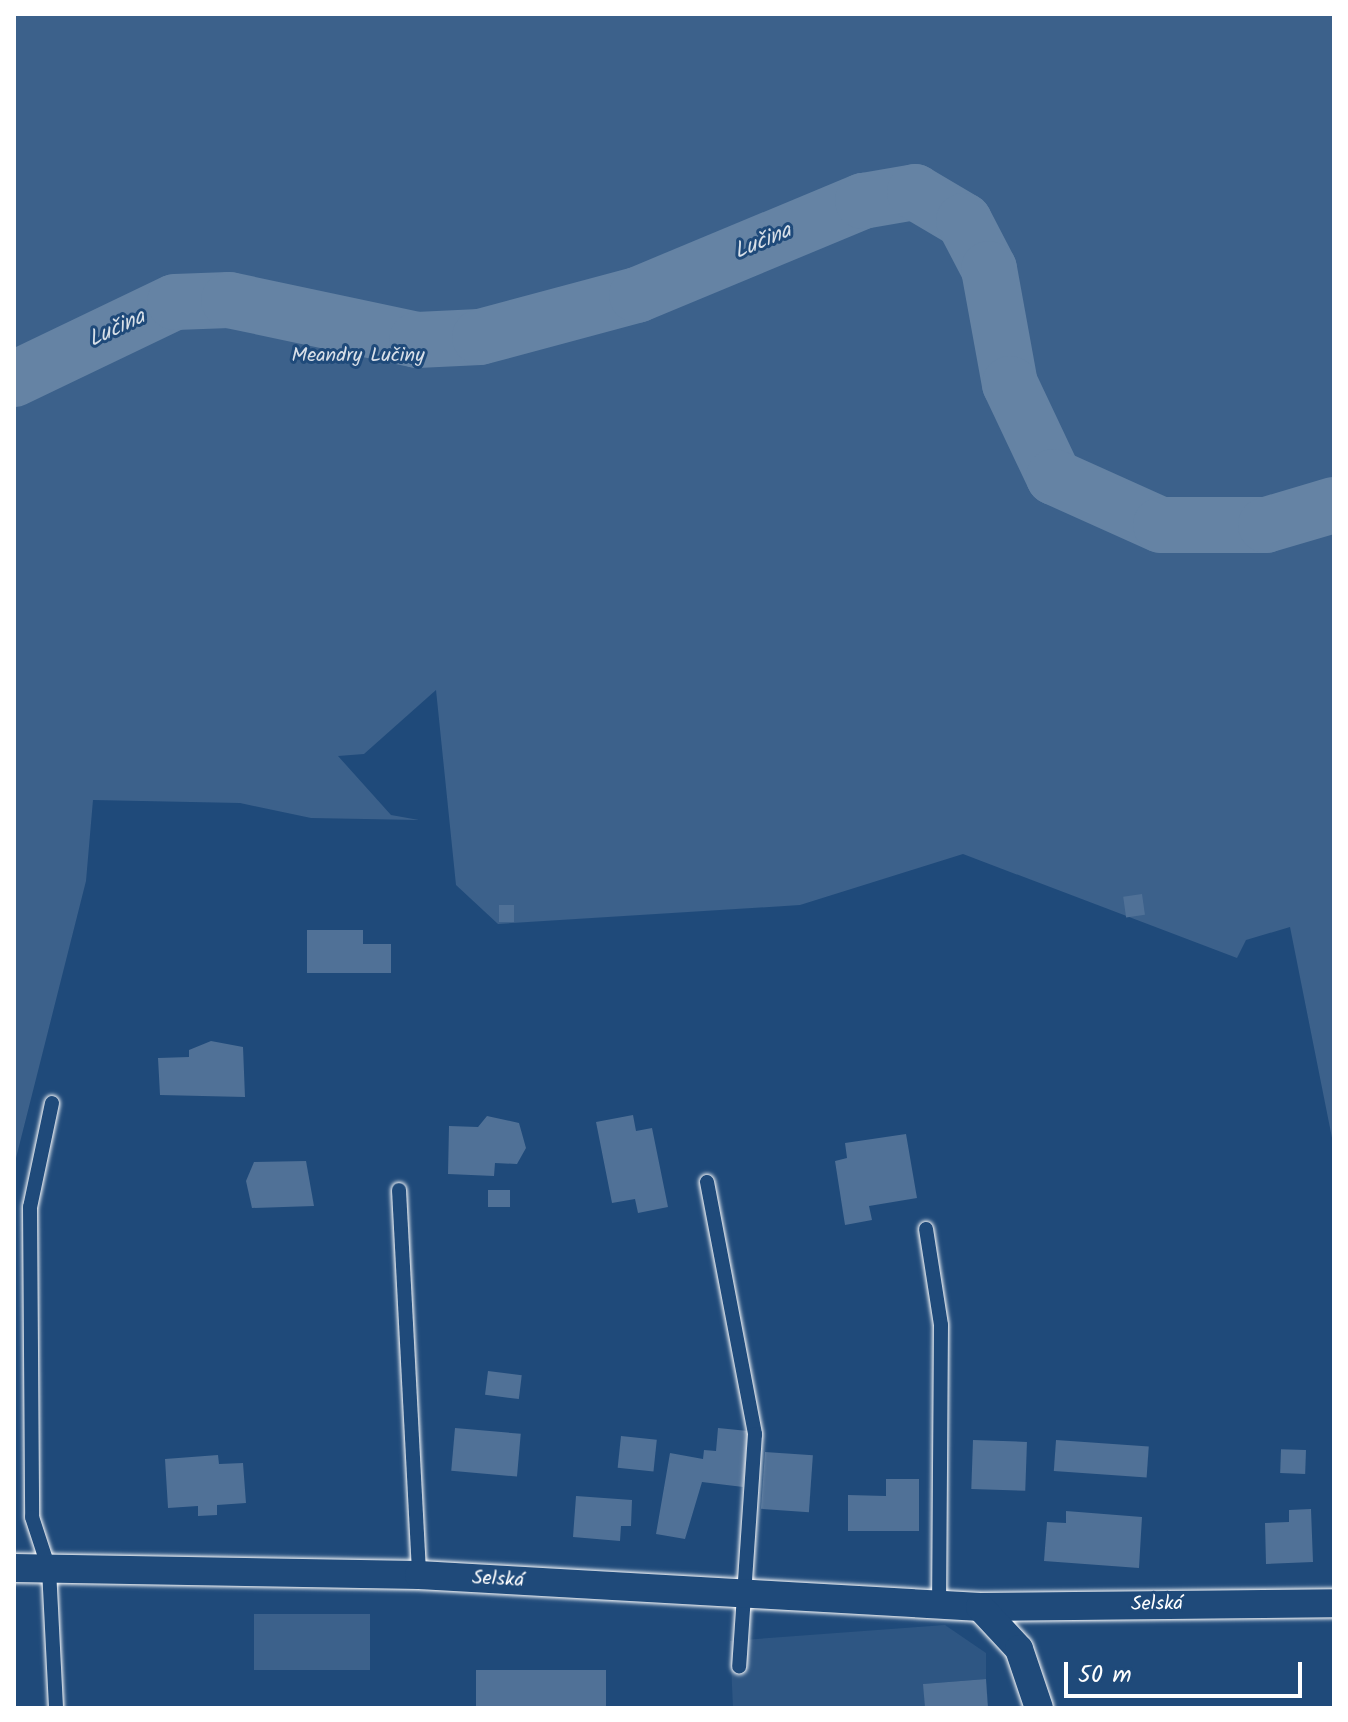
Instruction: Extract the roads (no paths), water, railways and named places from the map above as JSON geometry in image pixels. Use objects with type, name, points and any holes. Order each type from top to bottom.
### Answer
[{"type":"street","name":"Selská","points":[[14,1568],[419,1575],[742,1594],[939,1599],[980,1607],[1334,1603]]},
{"type":"street","points":[[980,1607],[1019,1649],[1039,1708]]},
{"type":"lane","points":[[52,1103],[30,1207],[32,1517],[49,1569],[56,1708]]},
{"type":"lane","points":[[707,1182],[755,1434],[739,1666]]},
{"type":"lane","points":[[399,1190],[419,1575]]},
{"type":"lane","points":[[926,1229],[941,1325],[939,1599]]},
{"type":"waterway","name":"Lučina","points":[[14,379],[175,302],[229,300],[417,340],[480,337],[637,295],[863,201],[915,192],[964,221],[989,269],[1010,384],[1054,477],[1161,525],[1266,525],[1334,505]]},
{"type":"park label","name":"Meandry Lučiny","points":[[358,356]]}]
